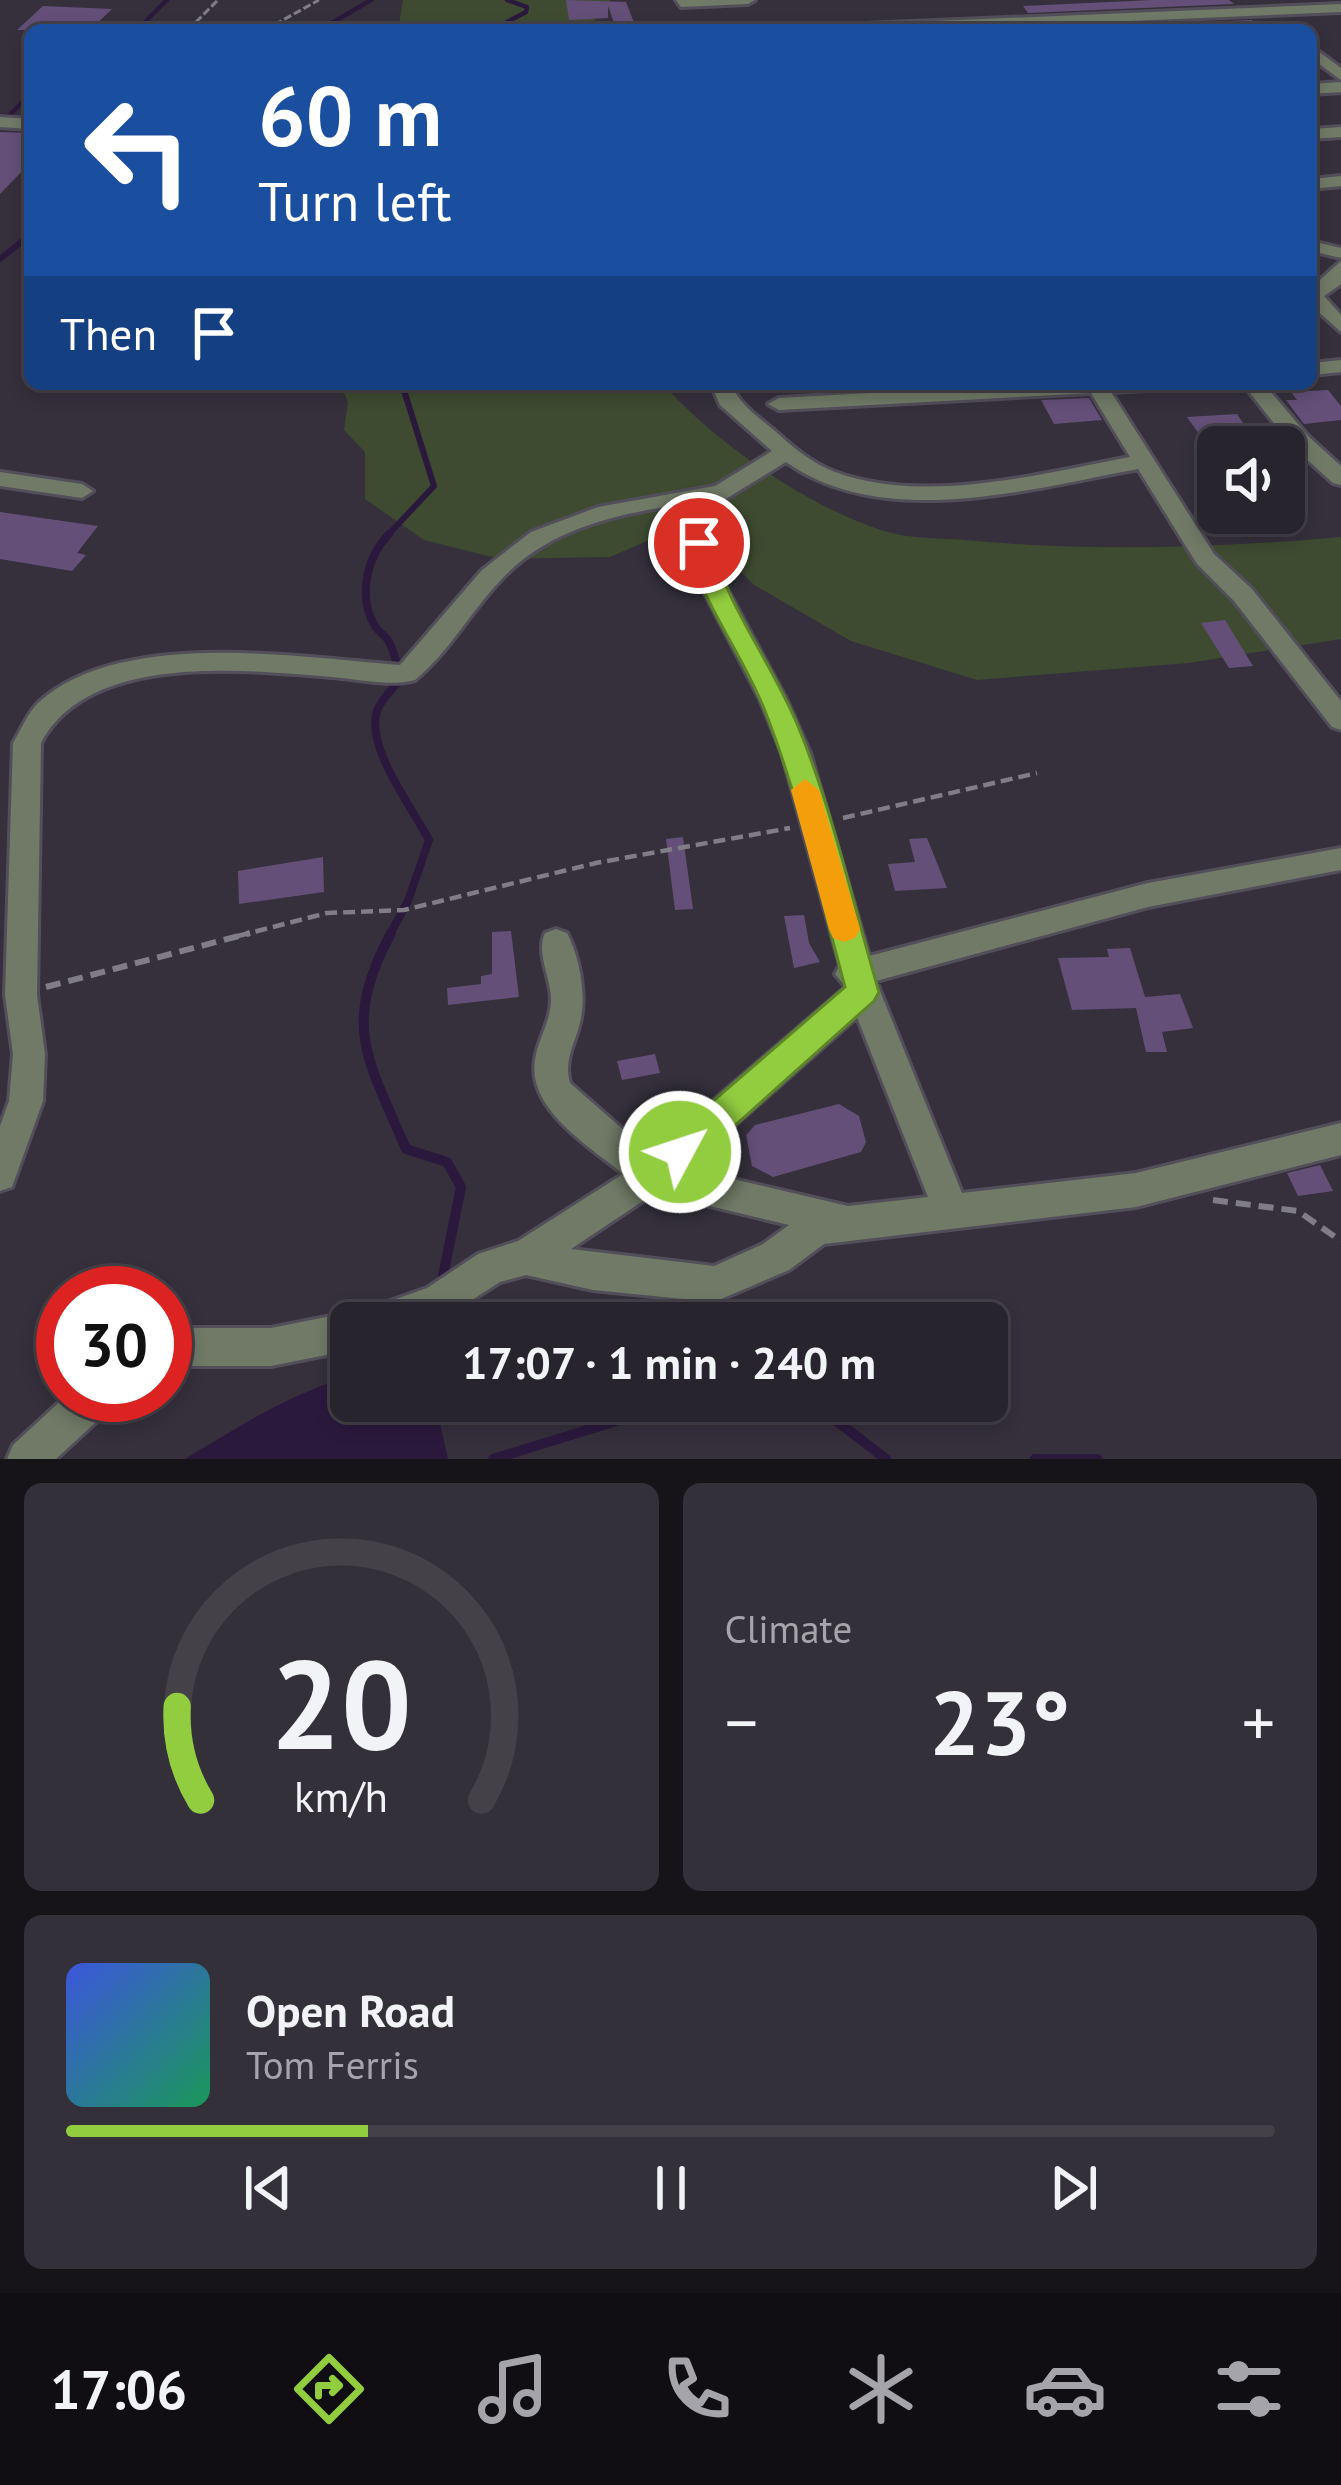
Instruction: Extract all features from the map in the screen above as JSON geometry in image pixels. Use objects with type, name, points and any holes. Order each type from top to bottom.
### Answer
[{"type":"street","points":[[681,6],[748,0]]},
{"type":"street","points":[[1061,0],[1081,24]]},
{"type":"street","points":[[1081,24],[1260,5],[1341,8]]},
{"type":"street","points":[[1081,24],[1121,17]]},
{"type":"street","points":[[1317,54],[1341,76]]},
{"type":"street","points":[[1317,293],[1334,281],[1341,267]]},
{"type":"street","points":[[1317,301],[1341,326]]},
{"type":"street","points":[[723,390],[727,401],[823,476],[866,486],[916,489],[1036,483],[1144,460]]},
{"type":"street","points":[[779,404],[1013,390]]},
{"type":"street","points":[[1099,390],[1205,559],[1243,595],[1341,720]]},
{"type":"street","points":[[1258,390],[1300,441],[1341,478]]},
{"type":"street","points":[[789,450],[701,505],[696,521],[708,576],[796,753],[857,983],[952,1211]]},
{"type":"street","points":[[0,479],[82,491]]},
{"type":"street","points":[[0,1175],[26,1101],[29,1054],[21,995],[27,742],[47,709],[85,683],[164,666],[289,666],[406,674],[494,572],[541,537],[623,508],[723,492]]},
{"type":"street","points":[[440,1302],[491,1267],[526,1257],[652,1176],[857,983],[1148,895],[1341,859]]},
{"type":"street","points":[[556,942],[567,1001],[549,1065],[553,1088],[586,1124],[652,1176],[844,1221]]},
{"type":"street","points":[[526,1257],[593,1272],[714,1284],[776,1257],[818,1227],[1136,1190],[1341,1138]]},
{"type":"street","points":[[192,1347],[271,1347],[330,1335]]},
{"type":"street","points":[[27,1459],[67,1422]]},
{"type":"path","points":[[194,24],[218,0]]},
{"type":"path","points":[[276,24],[319,0]]},
{"type":"path","points":[[21,995],[327,913],[404,910],[596,863],[814,824],[1037,772]]},
{"type":"path","points":[[1205,1199],[1298,1211],[1341,1241]]},
{"type":"green space","points":[[403,0],[610,0],[610,7],[591,24],[399,24]]},
{"type":"green space","points":[[343,390],[669,390],[768,473],[862,523],[909,536],[1105,547],[1341,537],[1341,639],[1188,663],[977,680],[851,641],[754,585],[711,541],[666,533],[610,557],[500,559],[424,540],[365,499],[365,452],[344,430],[348,402]]},
{"type":"shaded area","points":[[329,1383],[330,1422],[440,1422],[448,1459],[185,1459],[286,1401]]},
{"type":"building","points":[[566,0],[626,2],[635,24],[614,24],[608,5],[608,18],[569,20]]},
{"type":"building","points":[[1229,0],[1234,4],[1028,13],[1023,6]]},
{"type":"building","points":[[43,6],[112,9],[96,24],[24,24],[24,30],[17,30]]},
{"type":"building","points":[[1252,20],[1256,24],[1159,24]]},
{"type":"building","points":[[0,132],[24,133],[24,169],[0,194]]},
{"type":"building","points":[[1328,390],[1341,406],[1341,420],[1304,424],[1286,400],[1297,400],[1291,392]]},
{"type":"building","points":[[1089,398],[1102,420],[1054,424],[1041,400]]},
{"type":"building","points":[[1237,414],[1245,426],[1197,426],[1197,431],[1187,417]]},
{"type":"building","points":[[0,512],[98,526],[77,553],[86,555],[72,571],[0,559]]},
{"type":"building","points":[[1225,620],[1253,666],[1229,668],[1201,623]]},
{"type":"building","points":[[683,837],[693,909],[675,910],[666,839]]},
{"type":"building","points":[[927,838],[947,888],[895,891],[888,864],[915,862],[909,839]]},
{"type":"building","points":[[323,857],[324,892],[239,904],[238,871]]},
{"type":"building","points":[[804,915],[809,943],[820,962],[794,968],[784,916]]},
{"type":"building","points":[[511,931],[519,997],[448,1005],[447,988],[481,984],[481,976],[492,974],[492,932]]},
{"type":"building","points":[[1130,948],[1145,997],[1180,994],[1193,1028],[1162,1032],[1167,1052],[1146,1052],[1136,1008],[1072,1010],[1058,958],[1109,957],[1107,949]]},
{"type":"building","points":[[655,1054],[660,1073],[622,1080],[617,1061]]},
{"type":"building","points":[[839,1104],[859,1116],[866,1142],[861,1152],[773,1177],[752,1166],[746,1135],[755,1125]]},
{"type":"building","points":[[1320,1165],[1333,1191],[1298,1196],[1287,1173]]},
{"type":"waterway","points":[[143,24],[167,0]]},
{"type":"waterway","points":[[330,24],[371,0]]},
{"type":"waterway","points":[[503,24],[527,7],[507,0]]},
{"type":"waterway","points":[[0,116],[9,116],[24,100]]},
{"type":"waterway","points":[[0,259],[24,240]]},
{"type":"waterway","points":[[386,537],[434,486],[404,390]]},
{"type":"waterway","points":[[389,534],[370,565],[366,602],[375,626],[406,674],[379,706],[375,726],[384,759],[429,840],[408,901],[389,936]]},
{"type":"waterway","points":[[391,933],[367,994],[366,1042],[371,1066],[406,1149],[447,1162],[461,1187],[441,1286]]},
{"type":"waterway","points":[[493,1459],[613,1422]]},
{"type":"waterway","points":[[838,1422],[886,1459]]},
{"type":"waterway","points":[[1035,1459],[1097,1459]]},
{"type":"slow traffic","points":[[805,790],[844,929]]},
{"type":"route","points":[[680,1152],[863,992],[796,753],[708,576],[699,543]]}]
